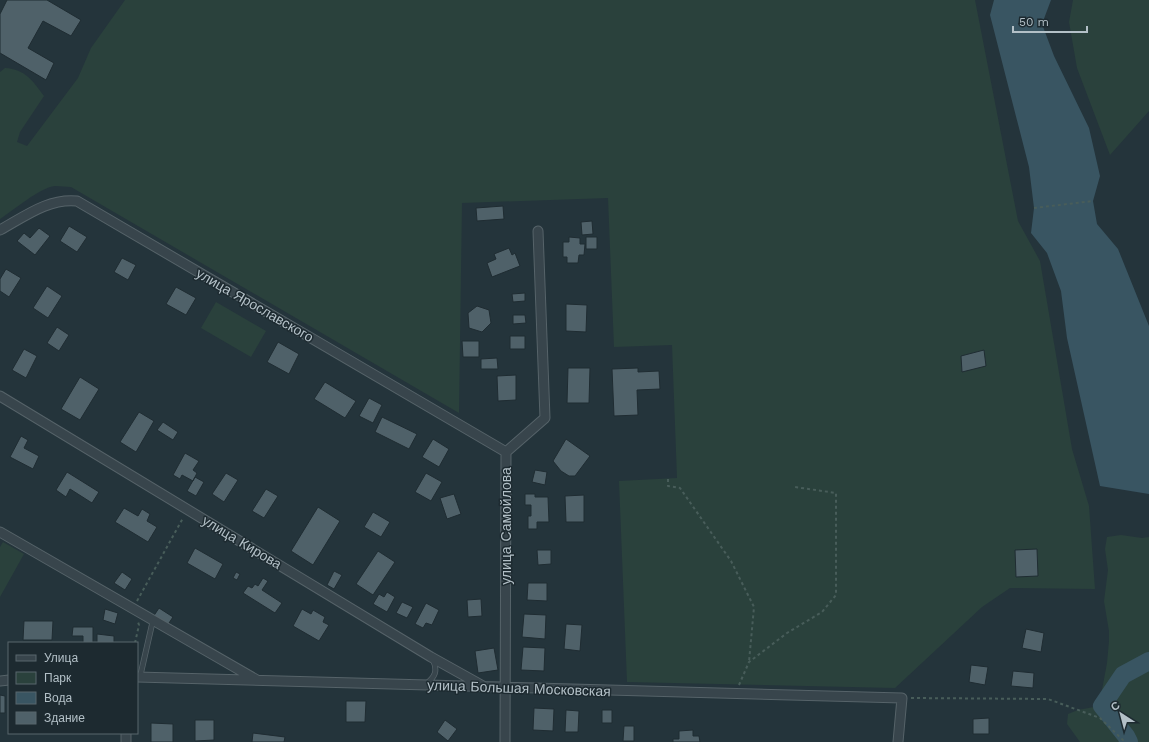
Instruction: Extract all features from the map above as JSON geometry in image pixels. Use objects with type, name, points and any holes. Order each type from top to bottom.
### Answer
[{"type":"street","name":"улица Ярославского","points":[[0,230],[40,207],[56,202],[76,201],[506,452]]},
{"type":"street","name":"улица Самойлова","points":[[505,742],[506,452],[545,418],[538,231]]},
{"type":"street","name":"улица Кирова","points":[[0,396],[431,657],[484,687]]},
{"type":"street","points":[[0,532],[258,681]]},
{"type":"street","name":"улица Большая Московская","points":[[138,677],[902,698]]},
{"type":"street","points":[[898,742],[902,698]]},
{"type":"lane","points":[[138,677],[153,620]]},
{"type":"lane","points":[[425,685],[436,673],[436,666],[431,657]]},
{"type":"path","points":[[1034,208],[1093,201]]},
{"type":"path","points":[[668,479],[668,486],[680,488],[731,561],[754,607],[749,662],[735,694]]},
{"type":"path","points":[[749,662],[787,633],[822,612],[836,596],[836,493],[795,487]]},
{"type":"path","points":[[135,642],[139,625],[133,608],[188,510]]},
{"type":"path","points":[[902,698],[1048,699],[1100,718],[1125,742]]},
{"type":"green space","points":[[125,0],[975,0],[1018,221],[1040,261],[1072,449],[1089,506],[1095,589],[1010,588],[982,607],[895,688],[627,682],[619,481],[677,478],[672,345],[614,347],[608,198],[462,203],[459,413],[71,187],[55,186],[42,191],[0,219],[0,72],[5,68],[23,73],[32,81],[44,96],[20,132],[17,142],[27,146],[78,78],[91,48]]},
{"type":"green space","points":[[1073,0],[1149,0],[1149,111],[1110,155],[1077,68],[1069,22]]},
{"type":"green space","points":[[216,302],[266,331],[251,357],[201,328]]},
{"type":"green space","points":[[1121,535],[1142,538],[1149,537],[1149,742],[1080,742],[1067,724],[1068,714],[1078,710],[1099,706],[1107,663],[1109,641],[1109,631],[1104,601],[1108,570],[1105,549],[1107,537]]},
{"type":"green space","points":[[3,542],[24,554],[0,597],[0,547]]},
{"type":"water","points":[[994,0],[1051,0],[1042,24],[1054,56],[1089,128],[1100,176],[1093,201],[1097,224],[1118,249],[1149,326],[1149,494],[1100,486],[1067,338],[1061,291],[1047,253],[1031,233],[1034,208],[1029,167],[990,15]]},
{"type":"building","points":[[7,0],[47,0],[81,20],[71,36],[43,21],[28,48],[54,63],[46,80],[0,53],[0,14]]},
{"type":"building","points":[[503,206],[504,219],[477,221],[476,208]]},
{"type":"building","points":[[592,221],[593,234],[582,235],[581,222]]},
{"type":"building","points":[[69,226],[87,237],[77,252],[60,241]]},
{"type":"building","points":[[39,228],[50,236],[35,255],[17,241],[24,233],[30,238]]},
{"type":"building","points":[[569,237],[580,238],[580,244],[585,244],[584,255],[579,255],[578,263],[567,263],[567,257],[563,257],[563,242],[569,242]]},
{"type":"building","points":[[586,237],[597,237],[597,249],[586,249]]},
{"type":"building","points":[[509,248],[512,255],[515,253],[520,266],[492,277],[487,263],[496,259],[494,254]]},
{"type":"building","points":[[122,258],[136,265],[128,280],[114,272]]},
{"type":"building","points":[[6,269],[21,278],[9,297],[0,291],[0,279]]},
{"type":"building","points":[[47,286],[62,296],[48,318],[33,308]]},
{"type":"building","points":[[176,287],[196,298],[186,315],[166,304]]},
{"type":"building","points":[[525,293],[525,301],[513,302],[512,294]]},
{"type":"building","points":[[566,304],[587,305],[586,332],[566,331]]},
{"type":"building","points":[[477,306],[489,310],[491,323],[482,332],[469,328],[468,313]]},
{"type":"building","points":[[513,315],[525,315],[526,323],[513,324]]},
{"type":"building","points":[[57,327],[69,335],[59,351],[47,343]]},
{"type":"building","points":[[510,336],[525,336],[525,349],[510,349]]},
{"type":"building","points":[[462,341],[479,341],[479,357],[463,357]]},
{"type":"building","points":[[278,342],[299,354],[289,374],[267,362]]},
{"type":"building","points":[[24,349],[37,356],[26,378],[12,370]]},
{"type":"building","points":[[984,350],[986,366],[962,372],[961,356]]},
{"type":"building","points":[[497,358],[498,369],[481,369],[481,359]]},
{"type":"building","points":[[568,368],[590,368],[589,403],[567,403]]},
{"type":"building","points":[[638,368],[638,372],[659,371],[660,389],[637,390],[638,415],[614,416],[612,369]]},
{"type":"building","points":[[516,375],[516,400],[498,401],[497,376]]},
{"type":"building","points":[[80,377],[99,389],[80,420],[61,409]]},
{"type":"building","points":[[325,382],[356,401],[345,418],[314,399]]},
{"type":"building","points":[[369,398],[382,405],[373,423],[359,416]]},
{"type":"building","points":[[139,412],[154,421],[136,452],[120,442]]},
{"type":"building","points":[[382,417],[417,434],[409,449],[375,432]]},
{"type":"building","points":[[163,422],[178,432],[173,440],[157,430]]},
{"type":"building","points":[[21,436],[28,440],[24,448],[39,456],[33,469],[10,457]]},
{"type":"building","points":[[433,439],[449,449],[439,467],[422,457]]},
{"type":"building","points":[[566,439],[590,456],[575,476],[569,476],[561,471],[553,461]]},
{"type":"building","points":[[185,453],[199,461],[193,470],[197,473],[193,481],[182,475],[180,479],[173,475]]},
{"type":"building","points":[[535,470],[547,472],[545,485],[532,482]]},
{"type":"building","points":[[67,472],[99,492],[92,503],[70,489],[66,497],[56,490]]},
{"type":"building","points":[[226,473],[238,480],[224,502],[212,494]]},
{"type":"building","points":[[426,473],[442,482],[431,501],[415,492]]},
{"type":"building","points":[[195,477],[204,482],[196,496],[187,491]]},
{"type":"building","points":[[266,489],[278,496],[264,518],[252,511]]},
{"type":"building","points":[[454,494],[461,514],[447,519],[440,498]]},
{"type":"building","points":[[525,494],[535,494],[535,497],[548,497],[549,522],[537,522],[537,529],[528,529],[528,516],[531,516],[531,505],[525,505]]},
{"type":"building","points":[[584,495],[584,522],[566,522],[565,496]]},
{"type":"building","points":[[318,507],[340,521],[313,565],[291,551]]},
{"type":"building","points":[[124,508],[138,516],[142,509],[150,514],[147,521],[157,527],[148,542],[115,522]]},
{"type":"building","points":[[373,512],[390,522],[381,537],[364,527]]},
{"type":"building","points":[[195,548],[223,564],[215,579],[187,563]]},
{"type":"building","points":[[1037,549],[1038,576],[1016,577],[1015,550]]},
{"type":"building","points":[[537,550],[551,550],[551,564],[538,565]]},
{"type":"building","points":[[378,551],[395,562],[373,595],[356,584]]},
{"type":"building","points":[[334,571],[342,575],[334,589],[327,585]]},
{"type":"building","points":[[122,572],[132,579],[125,590],[114,583]]},
{"type":"building","points":[[236,572],[240,574],[237,580],[233,578]]},
{"type":"building","points":[[263,578],[268,581],[262,590],[282,603],[275,613],[243,593],[248,586],[252,588],[255,584],[258,586]]},
{"type":"building","points":[[528,583],[547,583],[547,601],[527,600]]},
{"type":"building","points":[[387,592],[395,597],[387,612],[373,604],[379,594],[384,597]]},
{"type":"building","points":[[481,599],[482,616],[468,617],[467,600]]},
{"type":"building","points":[[402,602],[413,607],[407,618],[396,613]]},
{"type":"building","points":[[426,603],[439,610],[432,625],[426,623],[423,628],[415,624]]},
{"type":"building","points":[[159,608],[173,617],[167,626],[153,617]]},
{"type":"building","points":[[105,609],[118,613],[115,624],[103,620]]},
{"type":"building","points":[[302,609],[311,614],[313,610],[325,617],[323,622],[329,625],[319,641],[293,626]]},
{"type":"building","points":[[524,614],[546,615],[545,639],[522,637]]},
{"type":"building","points":[[24,621],[53,621],[52,640],[23,640]]},
{"type":"building","points":[[566,624],[582,625],[580,651],[564,649]]},
{"type":"building","points":[[73,627],[93,627],[93,642],[83,642],[83,636],[72,636]]},
{"type":"building","points":[[1026,629],[1044,633],[1041,652],[1022,648]]},
{"type":"building","points":[[97,634],[114,636],[114,642],[97,642]]},
{"type":"building","points":[[523,647],[545,648],[544,671],[521,670]]},
{"type":"building","points":[[494,648],[498,670],[478,673],[475,651]]},
{"type":"building","points":[[971,665],[988,667],[985,685],[969,682]]},
{"type":"building","points":[[1013,671],[1034,673],[1033,688],[1011,686]]},
{"type":"building","points":[[0,695],[5,696],[5,713],[0,713]]},
{"type":"building","points":[[346,701],[366,701],[365,722],[346,722]]},
{"type":"building","points":[[534,708],[554,709],[553,731],[533,730]]},
{"type":"building","points":[[566,710],[579,711],[578,732],[565,732]]},
{"type":"building","points":[[602,710],[612,710],[612,723],[602,723]]},
{"type":"building","points":[[989,718],[989,734],[973,734],[973,719]]},
{"type":"building","points":[[195,720],[214,720],[214,740],[195,741]]},
{"type":"building","points":[[445,720],[457,729],[448,741],[437,732]]},
{"type":"building","points":[[151,723],[173,724],[173,742],[151,742]]},
{"type":"building","points":[[624,726],[634,726],[634,741],[623,741]]},
{"type":"building","points":[[693,730],[693,736],[699,736],[700,742],[673,742],[673,739],[679,739],[679,731]]},
{"type":"building","points":[[253,733],[285,737],[284,742],[252,742]]},
{"type":"waterway","points":[[1129,742],[1126,736],[1102,706],[1123,675],[1149,661]]}]
